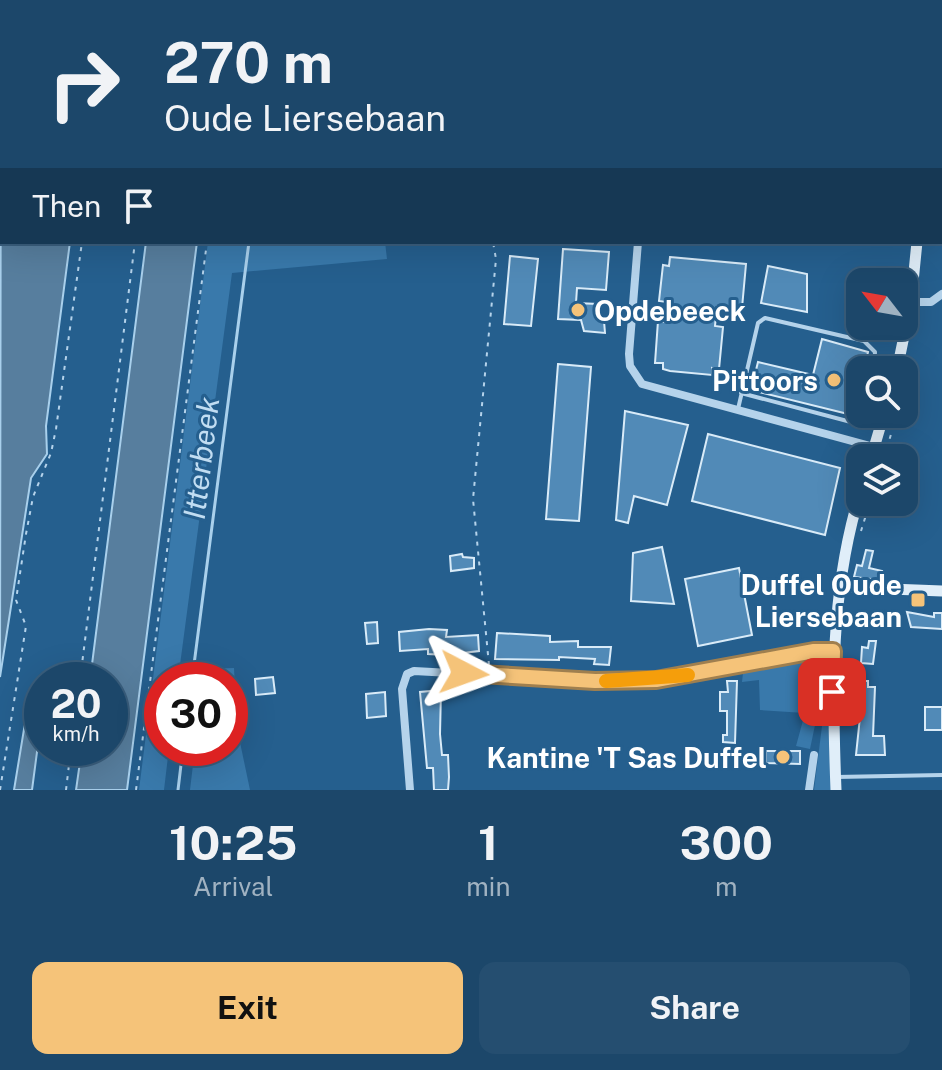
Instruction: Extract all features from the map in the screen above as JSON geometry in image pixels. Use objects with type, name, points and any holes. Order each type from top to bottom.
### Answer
[{"type":"main road","points":[[914,268],[917,244]]},
{"type":"main road","points":[[835,784],[833,651],[839,587],[855,516]]},
{"type":"main road","points":[[839,587],[942,591]]},
{"type":"street","points":[[638,244],[629,354],[634,374],[651,389],[846,444]]},
{"type":"street","points":[[918,302],[931,302],[942,294]]},
{"type":"street","points":[[410,790],[402,689],[407,674],[414,671],[595,681],[656,680],[814,651],[833,651]]},
{"type":"street","points":[[809,790],[814,755]]},
{"type":"lane","points":[[737,411],[758,323],[765,318],[864,341],[875,352],[875,356]]},
{"type":"lane","points":[[741,393],[846,421]]},
{"type":"lane","points":[[835,784],[942,775]]},
{"type":"path","points":[[0,790],[26,626],[16,600],[33,497],[51,453],[56,429],[82,244]]},
{"type":"path","points":[[82,662],[135,244]]},
{"type":"path","points":[[136,790],[207,244]]},
{"type":"path","points":[[490,675],[473,499],[496,259],[493,244]]},
{"type":"path","points":[[66,790],[69,766]]},
{"type":"shaded area","points":[[1,244],[70,244],[46,426],[47,454],[31,478],[0,677]]},
{"type":"shaded area","points":[[146,244],[197,244],[127,790],[76,790],[79,766],[128,766],[128,662],[92,662]]},
{"type":"shaded area","points":[[208,244],[385,244],[387,259],[232,273],[180,662],[155,662]]},
{"type":"shaded area","points":[[819,659],[827,668],[831,790],[814,790],[822,726],[819,706],[810,749],[796,746],[805,713],[760,710],[759,680],[742,682],[743,673]]},
{"type":"shaded area","points":[[24,729],[24,766],[35,766],[32,790],[14,790]]},
{"type":"shaded area","points":[[144,750],[144,766],[167,766],[164,790],[139,790]]},
{"type":"shaded area","points":[[193,766],[245,766],[250,790],[190,790]]},
{"type":"building","points":[[563,249],[609,252],[606,290],[577,288],[576,303],[598,304],[597,316],[604,321],[605,333],[584,331],[581,320],[558,319]]},
{"type":"building","points":[[510,256],[538,259],[531,326],[504,324]]},
{"type":"building","points":[[670,257],[746,264],[742,308],[717,306],[715,326],[723,327],[719,369],[712,368],[712,375],[670,371],[663,369],[663,363],[655,363],[658,321],[665,322],[667,302],[659,301],[663,265],[669,266]]},
{"type":"building","points":[[768,266],[807,274],[807,312],[761,303]]},
{"type":"building","name":"Pittoors","points":[[822,339],[868,352],[867,356],[846,356],[846,414],[751,390],[758,362],[813,375]]},
{"type":"building","points":[[558,364],[591,367],[579,521],[546,519]]},
{"type":"building","points":[[625,411],[688,425],[667,505],[634,496],[628,523],[616,520]]},
{"type":"building","points":[[708,434],[840,468],[825,535],[692,501]]},
{"type":"building","points":[[662,547],[674,604],[631,601],[633,553]]},
{"type":"building","points":[[866,550],[873,551],[869,568],[882,571],[880,580],[854,577],[857,565],[862,566]]},
{"type":"building","points":[[462,554],[463,557],[474,558],[474,568],[451,571],[450,556]]},
{"type":"building","points":[[739,568],[752,635],[698,646],[685,579]]},
{"type":"building","points":[[907,612],[934,617],[934,613],[942,613],[942,629],[911,627]]},
{"type":"building","points":[[377,622],[378,643],[367,644],[365,623]]},
{"type":"building","points":[[447,630],[446,637],[478,635],[479,651],[446,655],[428,654],[428,649],[400,651],[399,632]]},
{"type":"building","points":[[497,633],[550,636],[550,642],[578,641],[578,647],[611,647],[609,665],[594,664],[595,659],[559,657],[559,660],[495,659]]},
{"type":"building","points":[[869,641],[876,641],[873,664],[861,663],[862,647],[868,648]]},
{"type":"building","points":[[273,677],[275,693],[256,695],[255,679]]},
{"type":"building","points":[[727,681],[737,681],[735,743],[723,742],[723,735],[727,735],[727,711],[720,711],[720,692],[728,692]]},
{"type":"building","points":[[854,681],[868,681],[868,687],[875,687],[873,736],[884,736],[885,755],[856,755],[860,717]]},
{"type":"building","points":[[441,690],[440,734],[442,755],[448,755],[449,777],[448,790],[434,790],[433,768],[427,768],[420,692]]},
{"type":"building","points":[[385,692],[386,716],[367,718],[366,694]]},
{"type":"building","points":[[925,707],[942,707],[942,730],[925,730]]},
{"type":"building","name":"Kantine 'T Sas Duffel","points":[[766,751],[800,751],[800,764],[766,763]]},
{"type":"waterway","name":"Itterbeek","points":[[194,662],[249,244]]},
{"type":"waterway","name":"Itterbeek","points":[[178,790],[181,766]]},
{"type":"slow traffic","points":[[606,681],[656,680],[688,675]]},
{"type":"place","name":"Opdebeeck","points":[[578,310]]},
{"type":"place","name":"Pittoors","points":[[834,380]]},
{"type":"place","name":"Duffel Oude Liersebaan","points":[[918,600]]},
{"type":"place","name":"Kantine 'T Sas Duffel","points":[[783,757]]},
{"type":"route","points":[[464,673],[595,681],[656,680],[814,651],[833,651],[832,692]]}]
